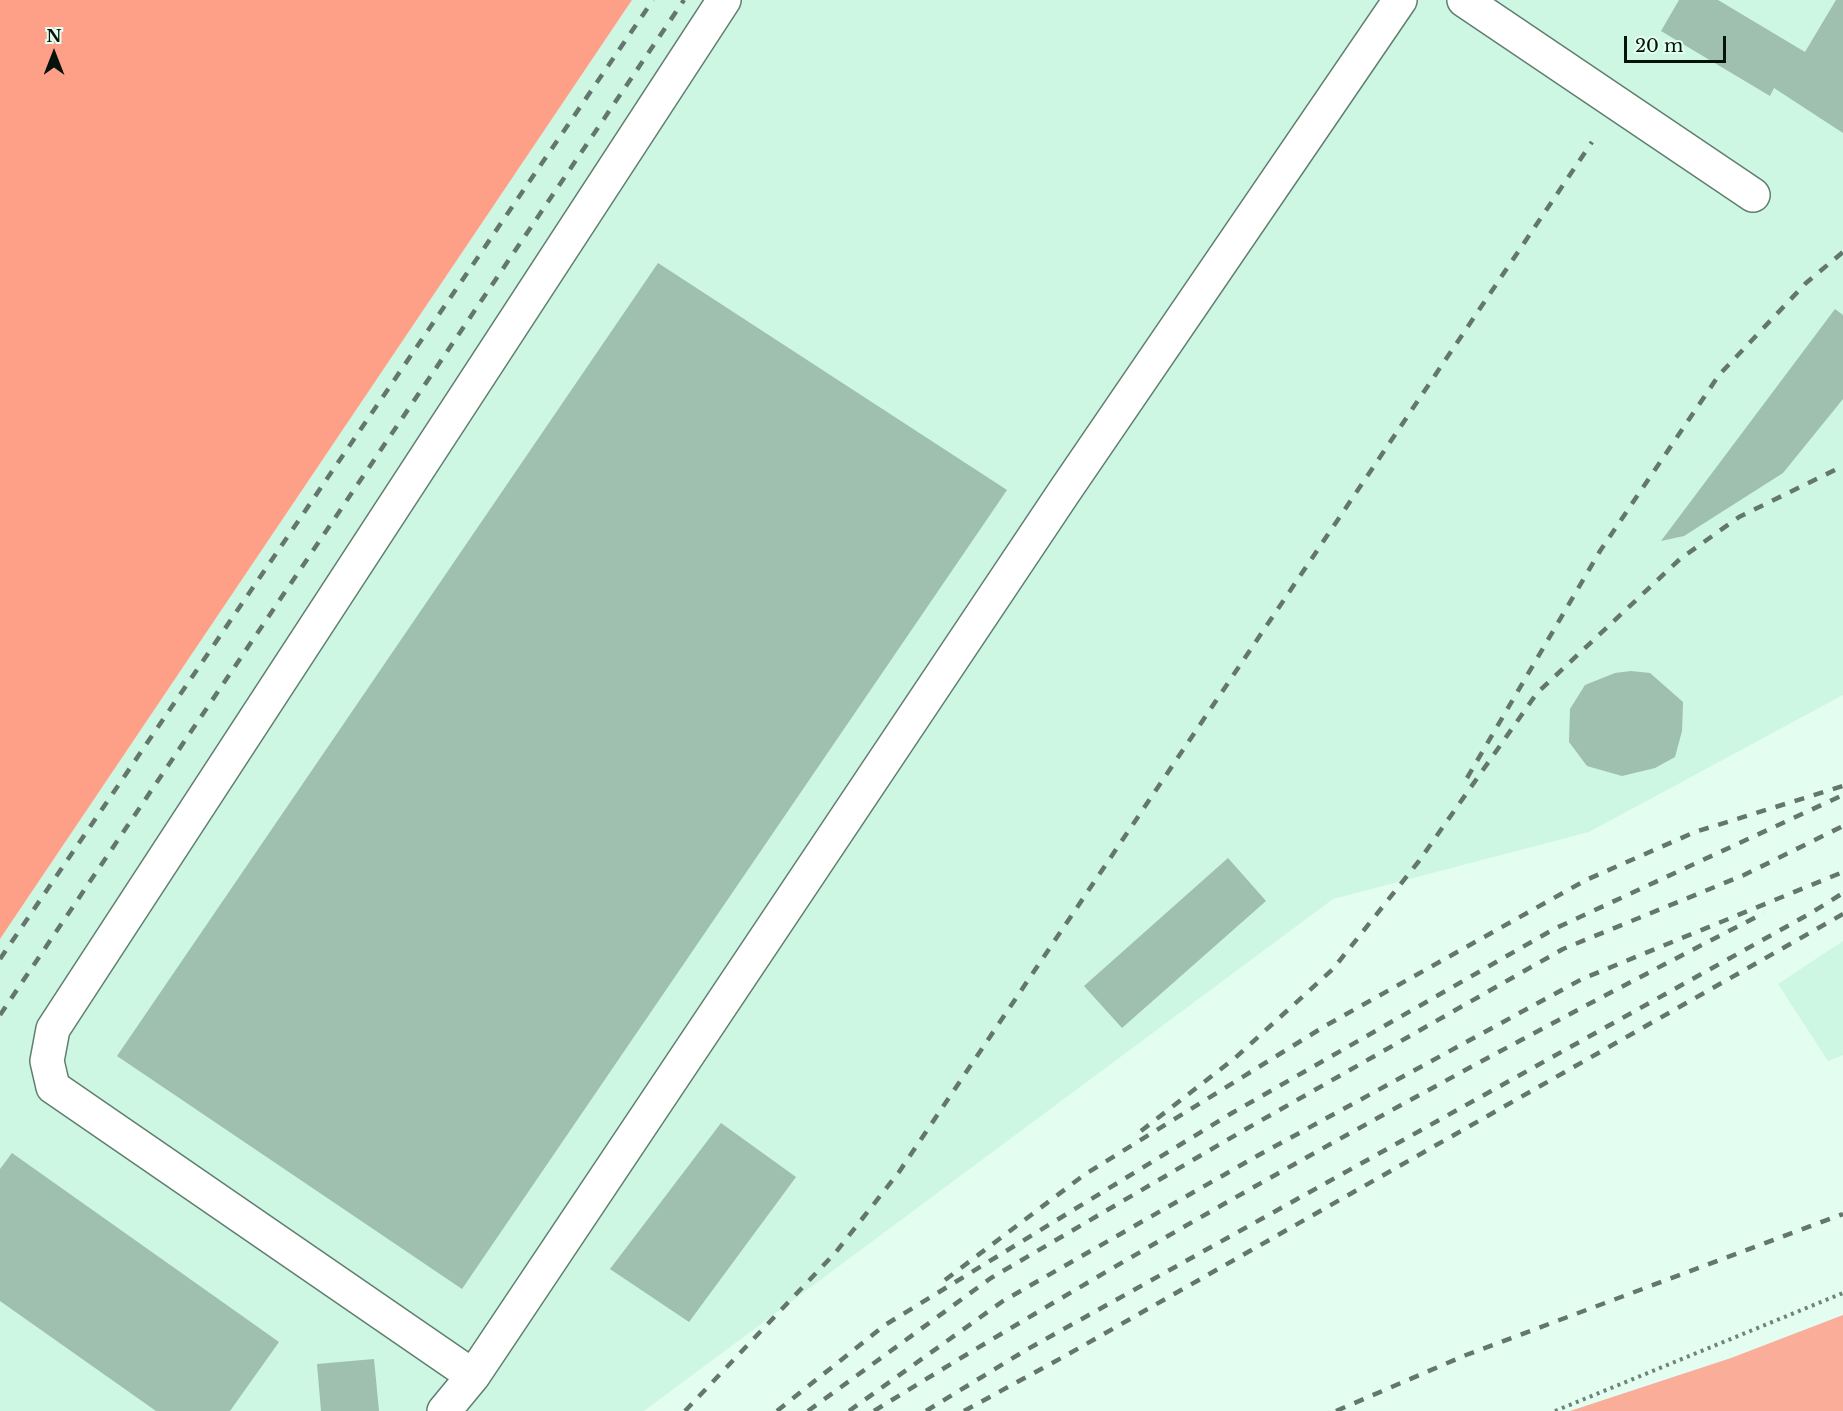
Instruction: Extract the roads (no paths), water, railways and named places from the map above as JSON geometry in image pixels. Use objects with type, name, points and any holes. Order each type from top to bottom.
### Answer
[{"type":"lane","points":[[473,1376],[53,1087],[47,1061],[53,1029],[724,0]]},
{"type":"lane","points":[[444,1411],[473,1376],[1064,492],[1400,0]]},
{"type":"lane","points":[[1464,0],[1753,195]]},
{"type":"railway","points":[[0,959],[653,0]]},
{"type":"railway","points":[[0,1015],[684,0]]},
{"type":"railway","points":[[685,1411],[836,1252],[899,1172],[1592,142]]},
{"type":"railway","points":[[1467,778],[1600,551],[1719,375],[1806,283],[1843,252]]},
{"type":"railway","points":[[1141,1131],[1235,1058],[1333,969],[1419,861],[1537,693],[1680,559],[1739,517],[1843,466]]},
{"type":"railway","points":[[945,1280],[1084,1175],[1325,1026],[1586,880],[1695,832],[1843,786]]},
{"type":"railway","points":[[777,1411],[885,1325],[1232,1113],[1554,929],[1843,795]]},
{"type":"railway","points":[[808,1411],[991,1278],[1246,1129],[1563,949],[1744,875],[1843,826]]},
{"type":"railway","points":[[849,1411],[1003,1301],[1257,1156],[1582,979],[1843,872]]},
{"type":"railway","points":[[926,1411],[1026,1350],[1811,913],[1843,893]]},
{"type":"railway","points":[[874,1411],[1092,1280],[1314,1153],[1538,1031],[1764,913]]},
{"type":"railway","points":[[964,1411],[1065,1356],[1843,914]]},
{"type":"railway","points":[[1336,1411],[1466,1355],[1843,1214]]}]
